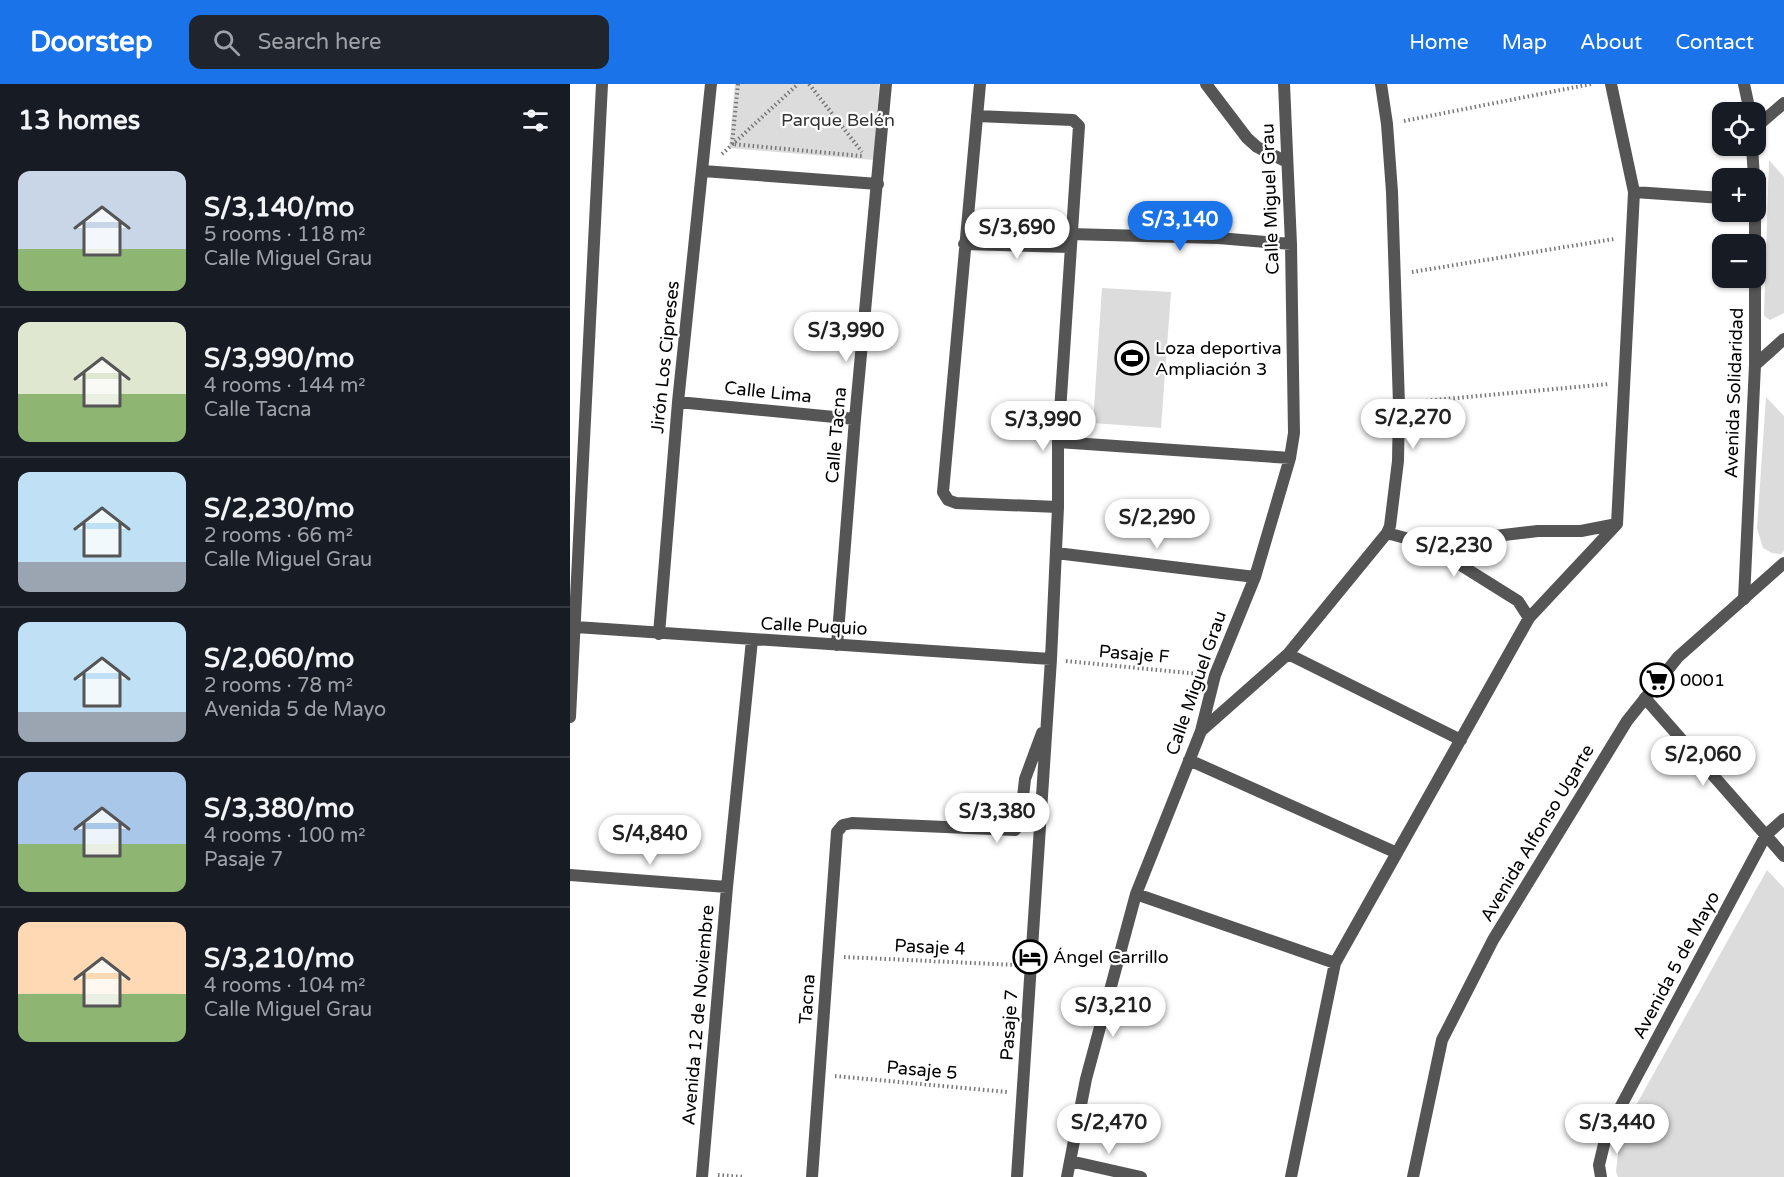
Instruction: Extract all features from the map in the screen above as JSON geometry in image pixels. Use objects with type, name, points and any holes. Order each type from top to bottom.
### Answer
[{"type":"street","points":[[570,717],[576,627],[573,589],[602,84]]},
{"type":"street","name":"Jirón Los Cipreses","points":[[659,634],[678,402],[711,84]]},
{"type":"street","name":"Calle Tacna","points":[[837,645],[886,84]]},
{"type":"street","points":[[980,84],[943,492],[948,500],[956,503],[1058,507]]},
{"type":"street","points":[[1206,84],[1247,138],[1262,150],[1287,162]]},
{"type":"street","name":"Calle Miguel Grau","points":[[1067,1177],[1086,1078],[1136,894],[1201,731],[1215,675],[1255,577],[1290,458],[1294,433],[1291,244],[1284,84]]},
{"type":"street","points":[[1201,731],[1288,654],[1387,533],[1390,526],[1398,461],[1399,404],[1396,274],[1387,124],[1381,84]]},
{"type":"street","points":[[1291,1177],[1335,963],[1529,618],[1617,524],[1634,192],[1611,84]]},
{"type":"street","points":[[1744,84],[1748,102]]},
{"type":"street","points":[[1766,119],[1784,103]]},
{"type":"street","name":"Pasaje 7","points":[[977,116],[1077,122],[1079,126],[1070,234],[1058,442],[1058,507],[1051,659],[1017,1177]]},
{"type":"street","points":[[703,171],[878,184]]},
{"type":"street","points":[[1634,192],[1712,197]]},
{"type":"street","name":"Avenida Solidaridad","points":[[1744,599],[1755,365],[1755,222]]},
{"type":"street","points":[[1070,234],[1218,238],[1291,244]]},
{"type":"street","points":[[964,244],[1070,247]]},
{"type":"street","points":[[1755,365],[1784,339]]},
{"type":"street","name":"Calle Lima","points":[[678,402],[855,419]]},
{"type":"street","points":[[1058,442],[1290,458]]},
{"type":"street","points":[[1427,544],[1538,531],[1581,531],[1617,524]]},
{"type":"street","points":[[1387,533],[1427,544],[1518,600],[1529,618]]},
{"type":"street","points":[[1056,553],[1255,577]]},
{"type":"street","name":"Avenida Alfonso Ugarte","points":[[1413,1177],[1442,1040],[1493,940],[1627,721],[1678,657],[1784,563]]},
{"type":"street","name":"Calle Puquio","points":[[576,627],[1051,659]]},
{"type":"street","name":"Avenida 12 de Noviembre","points":[[702,1175],[727,887],[752,640]]},
{"type":"street","points":[[1288,654],[1461,740]]},
{"type":"street","points":[[1645,698],[1784,856]]},
{"type":"street","name":"Tacna","points":[[812,1177],[837,832],[843,825],[852,823],[1015,830],[1020,824],[1026,775],[1046,721]]},
{"type":"street","points":[[1189,760],[1397,853]]},
{"type":"street","name":"Avenida 5 de Mayo","points":[[1601,1177],[1599,1165],[1607,1132],[1766,835],[1784,819]]},
{"type":"street","points":[[570,875],[727,887]]},
{"type":"street","points":[[1136,894],[1335,963]]},
{"type":"street","points":[[1070,1161],[1141,1177]]},
{"type":"path","points":[[732,144],[738,84]]},
{"type":"path","points":[[703,171],[798,84]]},
{"type":"path","points":[[732,144],[865,156],[809,84]]},
{"type":"path","points":[[1387,124],[1591,84]]},
{"type":"path","points":[[1396,274],[1633,236]]},
{"type":"path","points":[[1399,404],[1625,383]]},
{"type":"path","name":"Pasaje F","points":[[1051,659],[1215,675]]},
{"type":"path","name":"Pasaje 4","points":[[828,956],[1031,965]]},
{"type":"path","name":"Pasaje 5","points":[[820,1074],[1022,1094]]},
{"type":"path","points":[[702,1175],[743,1177]]},
{"type":"green space","name":"Parque Belén","points":[[735,84],[879,84],[874,160],[729,148]]},
{"type":"green space","points":[[1769,160],[1784,177],[1784,313],[1770,320],[1764,316]]},
{"type":"green space","name":"Loza deportiva Ampliación 3","points":[[1102,288],[1171,292],[1161,428],[1093,423]]},
{"type":"green space","points":[[1766,397],[1784,416],[1784,551],[1781,554],[1772,553],[1763,548],[1757,528]]},
{"type":"green space","points":[[1767,870],[1784,888],[1784,1177],[1618,1177],[1616,1172],[1620,1134]]},
{"type":"place","name":"Loza deportiva Ampliación 3","points":[[1132,358]]},
{"type":"place","name":"0001","points":[[1657,680]]},
{"type":"place","name":"Ángel Carrillo","points":[[1030,957]]}]
